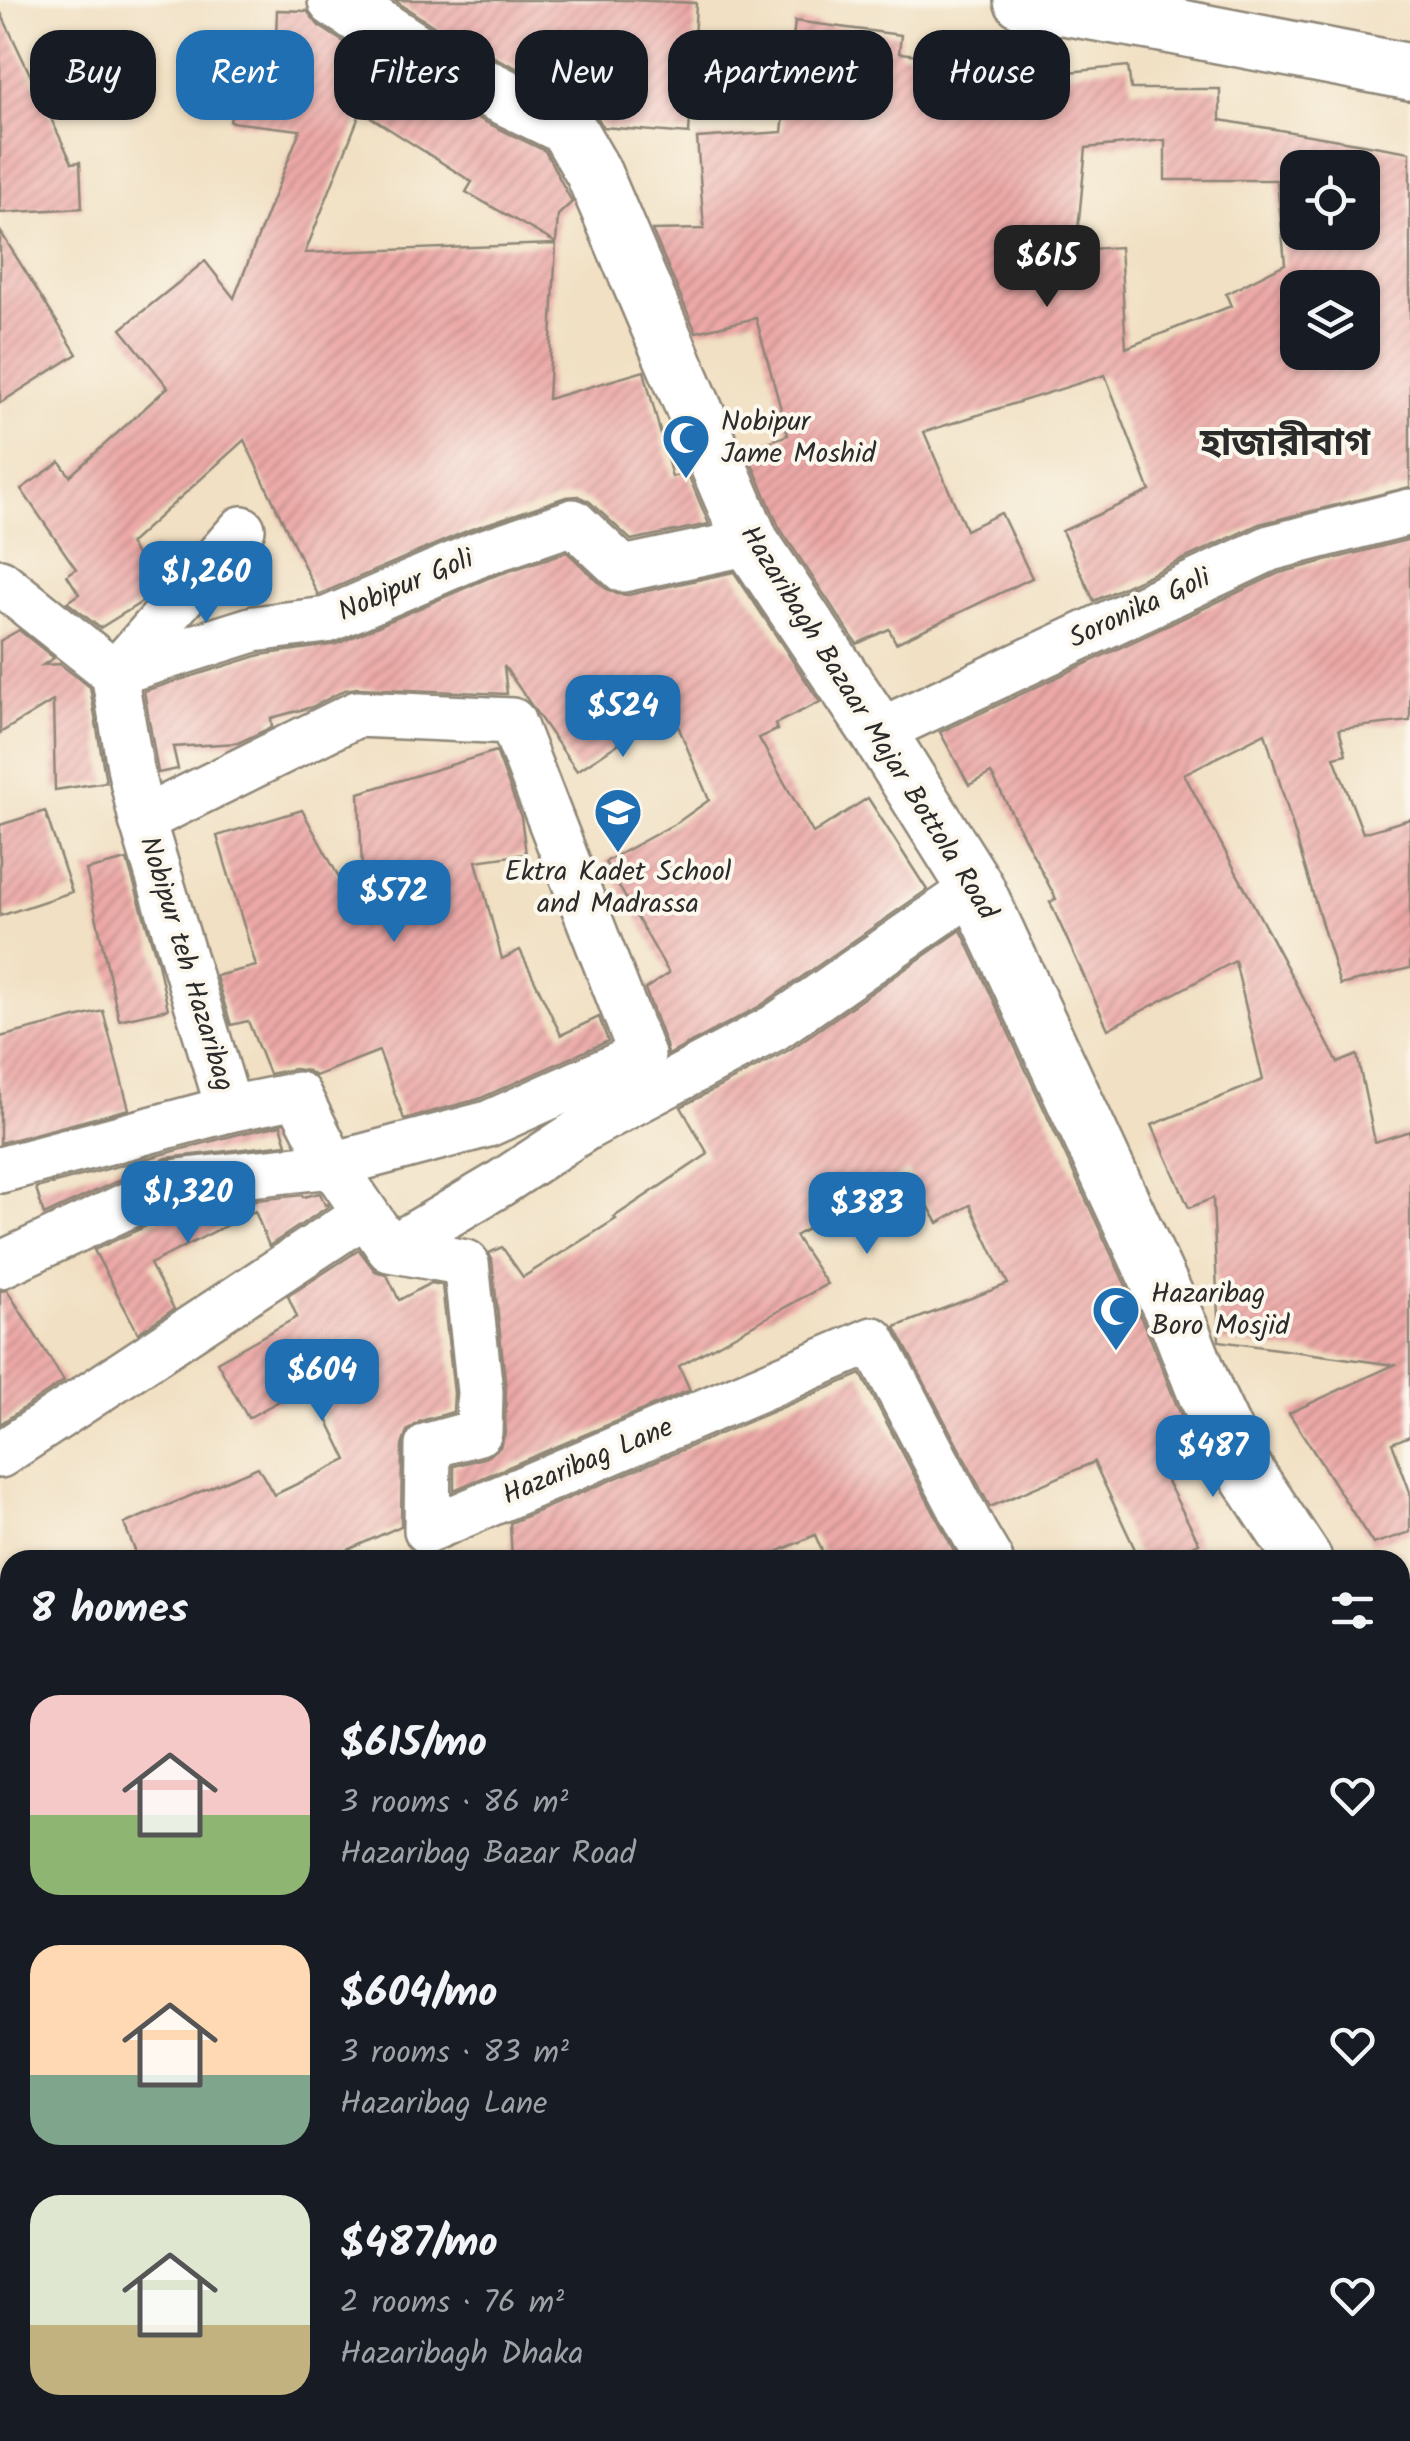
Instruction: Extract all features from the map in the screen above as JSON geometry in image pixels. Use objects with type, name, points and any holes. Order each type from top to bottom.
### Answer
[{"type":"street","name":"Hazaribagh Bazaar Majar Bottola Road","points":[[336,0],[430,60],[567,126],[593,172],[751,542],[976,888],[1181,1330],[1236,1458],[1297,1550]]},
{"type":"street","points":[[1022,0],[1410,72]]},
{"type":"street","name":"Soronika Goli","points":[[878,732],[1270,548],[1410,512]]},
{"type":"street","name":"Nobipur Goli","points":[[114,673],[254,628],[326,620],[479,554],[573,522],[624,569],[751,542]]},
{"type":"street","points":[[0,582],[114,673],[242,530]]},
{"type":"street","name":"Nobipur teh Hazaribag","points":[[114,673],[142,820],[229,1109]]},
{"type":"street","name":"Nobipur teh Hazaribag","points":[[0,1265],[178,1182],[333,1165],[488,1124],[642,1056],[512,720],[357,714],[142,820]]},
{"type":"street","points":[[0,1454],[378,1231],[498,1185],[585,1128],[774,1028],[976,888]]},
{"type":"street","name":"Nobipur teh Hazaribag","points":[[0,1170],[229,1109],[298,1095],[333,1165]]},
{"type":"street","points":[[333,1165],[378,1231]]},
{"type":"street","name":"Hazaribag Lane","points":[[378,1231],[466,1263],[480,1392],[479,1432],[428,1446],[427,1530],[874,1340],[984,1550]]},
{"type":"building","points":[[394,0],[696,3],[695,30],[668,30],[668,120],[690,120],[689,134],[603,127],[599,120],[648,120],[648,30],[515,30],[515,67],[495,58],[495,30],[439,30]]},
{"type":"building","points":[[277,10],[307,11],[334,36],[334,120],[357,120],[305,253],[556,244],[548,399],[644,371],[672,477],[687,472],[709,524],[631,540],[590,502],[578,496],[566,497],[469,530],[318,595],[244,440],[129,544],[139,559],[156,549],[169,572],[145,600],[100,628],[67,602],[79,594],[67,575],[76,569],[21,489],[60,462],[70,476],[168,387],[121,329],[205,261],[234,298],[300,130],[230,120],[314,120],[314,30],[276,30]]},
{"type":"building","points":[[0,11],[30,74],[30,120],[52,120],[72,163],[80,162],[82,208],[0,213]]},
{"type":"building","points":[[795,21],[863,30],[794,30]]},
{"type":"building","points":[[893,34],[901,35],[899,53],[913,54],[913,120],[1070,120],[1070,72],[1128,66],[1131,89],[1220,89],[1220,120],[1410,152],[1410,487],[1259,524],[1094,601],[1062,531],[1150,491],[1105,375],[924,432],[966,530],[1001,513],[1032,578],[896,643],[889,629],[857,644],[779,527],[746,450],[788,435],[756,318],[696,332],[652,230],[704,229],[697,138],[782,132],[783,120],[893,120]],"holes":[[[1165,140],[1165,180],[1277,180],[1280,212],[1280,150],[1380,150],[1380,250],[1284,250],[1285,264],[1226,294],[1231,306],[1126,348],[1120,247],[1076,250],[1086,148]]]},
{"type":"building","points":[[375,120],[482,120],[545,151],[572,202],[558,215],[556,243],[466,192],[472,182]]},
{"type":"building","points":[[0,231],[77,354],[0,403]]},
{"type":"building","points":[[1410,539],[1410,721],[1339,729],[1346,754],[1334,757],[1363,833],[1410,819],[1410,968],[1340,985],[1265,733],[1184,774],[1338,1063],[1357,1055],[1375,1142],[1410,1131],[1410,1436],[1392,1443],[1410,1492],[1410,1532],[1373,1544],[1289,1413],[1394,1365],[1219,1341],[1213,1198],[1189,1208],[1152,1125],[1263,1080],[1235,961],[1108,1029],[1050,902],[1056,899],[991,773],[969,785],[940,732],[1279,573]]},
{"type":"building","points":[[567,552],[605,588],[617,594],[628,595],[734,572],[820,702],[775,724],[777,730],[759,738],[813,833],[868,798],[927,890],[760,1006],[668,1055],[645,989],[669,973],[605,862],[678,822],[709,800],[671,709],[577,771],[504,666],[507,694],[345,690],[312,707],[271,718],[272,727],[238,743],[173,747],[178,769],[158,773],[144,691],[260,655],[337,644],[488,578]]},
{"type":"building","points":[[19,630],[54,658],[43,665],[60,664],[90,687],[106,782],[55,790],[53,701],[0,733],[0,641]]},
{"type":"building","points":[[496,751],[521,817],[526,854],[476,861],[502,959],[520,950],[561,1035],[599,1017],[608,1041],[479,1099],[404,1119],[379,1051],[315,1076],[294,1069],[269,1074],[248,1021],[231,1025],[216,976],[256,966],[217,836],[302,810],[364,923],[359,793]]},
{"type":"building","points":[[45,811],[72,892],[0,916],[0,825]]},
{"type":"building","points":[[127,860],[168,1009],[119,1020],[86,870]]},
{"type":"building","points":[[961,930],[1152,1342],[1195,1444],[1157,1462],[1199,1543],[1185,1550],[1135,1550],[1094,1462],[990,1507],[895,1327],[1008,1284],[970,1205],[938,1223],[908,1171],[795,1236],[827,1284],[679,1366],[690,1390],[454,1490],[454,1466],[487,1457],[500,1447],[505,1433],[506,1389],[489,1253],[502,1247],[523,1277],[616,1219],[708,1154],[681,1107],[789,1050]]},
{"type":"building","points":[[103,1011],[129,1109],[0,1143],[0,1037]]},
{"type":"building","points":[[281,1125],[287,1144],[167,1158],[44,1215],[36,1188]]},
{"type":"building","points":[[320,1193],[329,1206],[269,1246],[255,1211],[150,1264],[174,1309],[138,1333],[94,1250],[185,1208]]},
{"type":"building","points":[[359,1250],[375,1271],[387,1275],[399,1300],[431,1283],[442,1285],[453,1412],[421,1421],[407,1431],[402,1446],[401,1526],[348,1550],[135,1550],[124,1524],[258,1467],[274,1495],[347,1460],[310,1384],[248,1418],[217,1362],[297,1317],[288,1296]]},
{"type":"building","points":[[7,1290],[64,1381],[0,1424],[0,1291]]},
{"type":"building","points":[[861,1374],[954,1550],[822,1550],[815,1535],[781,1550],[511,1550],[510,1523]]},
{"type":"place","name":"Nobipur Jame Moshid","points":[[686,480]]},
{"type":"place","name":"Ektra Kadet School and Madrassa","points":[[618,854]]},
{"type":"place","name":"Hazaribag Boro Mosjid","points":[[1116,1352]]},
{"type":"district","name":"হাজারীবাগ","points":[[1285,445]]}]
